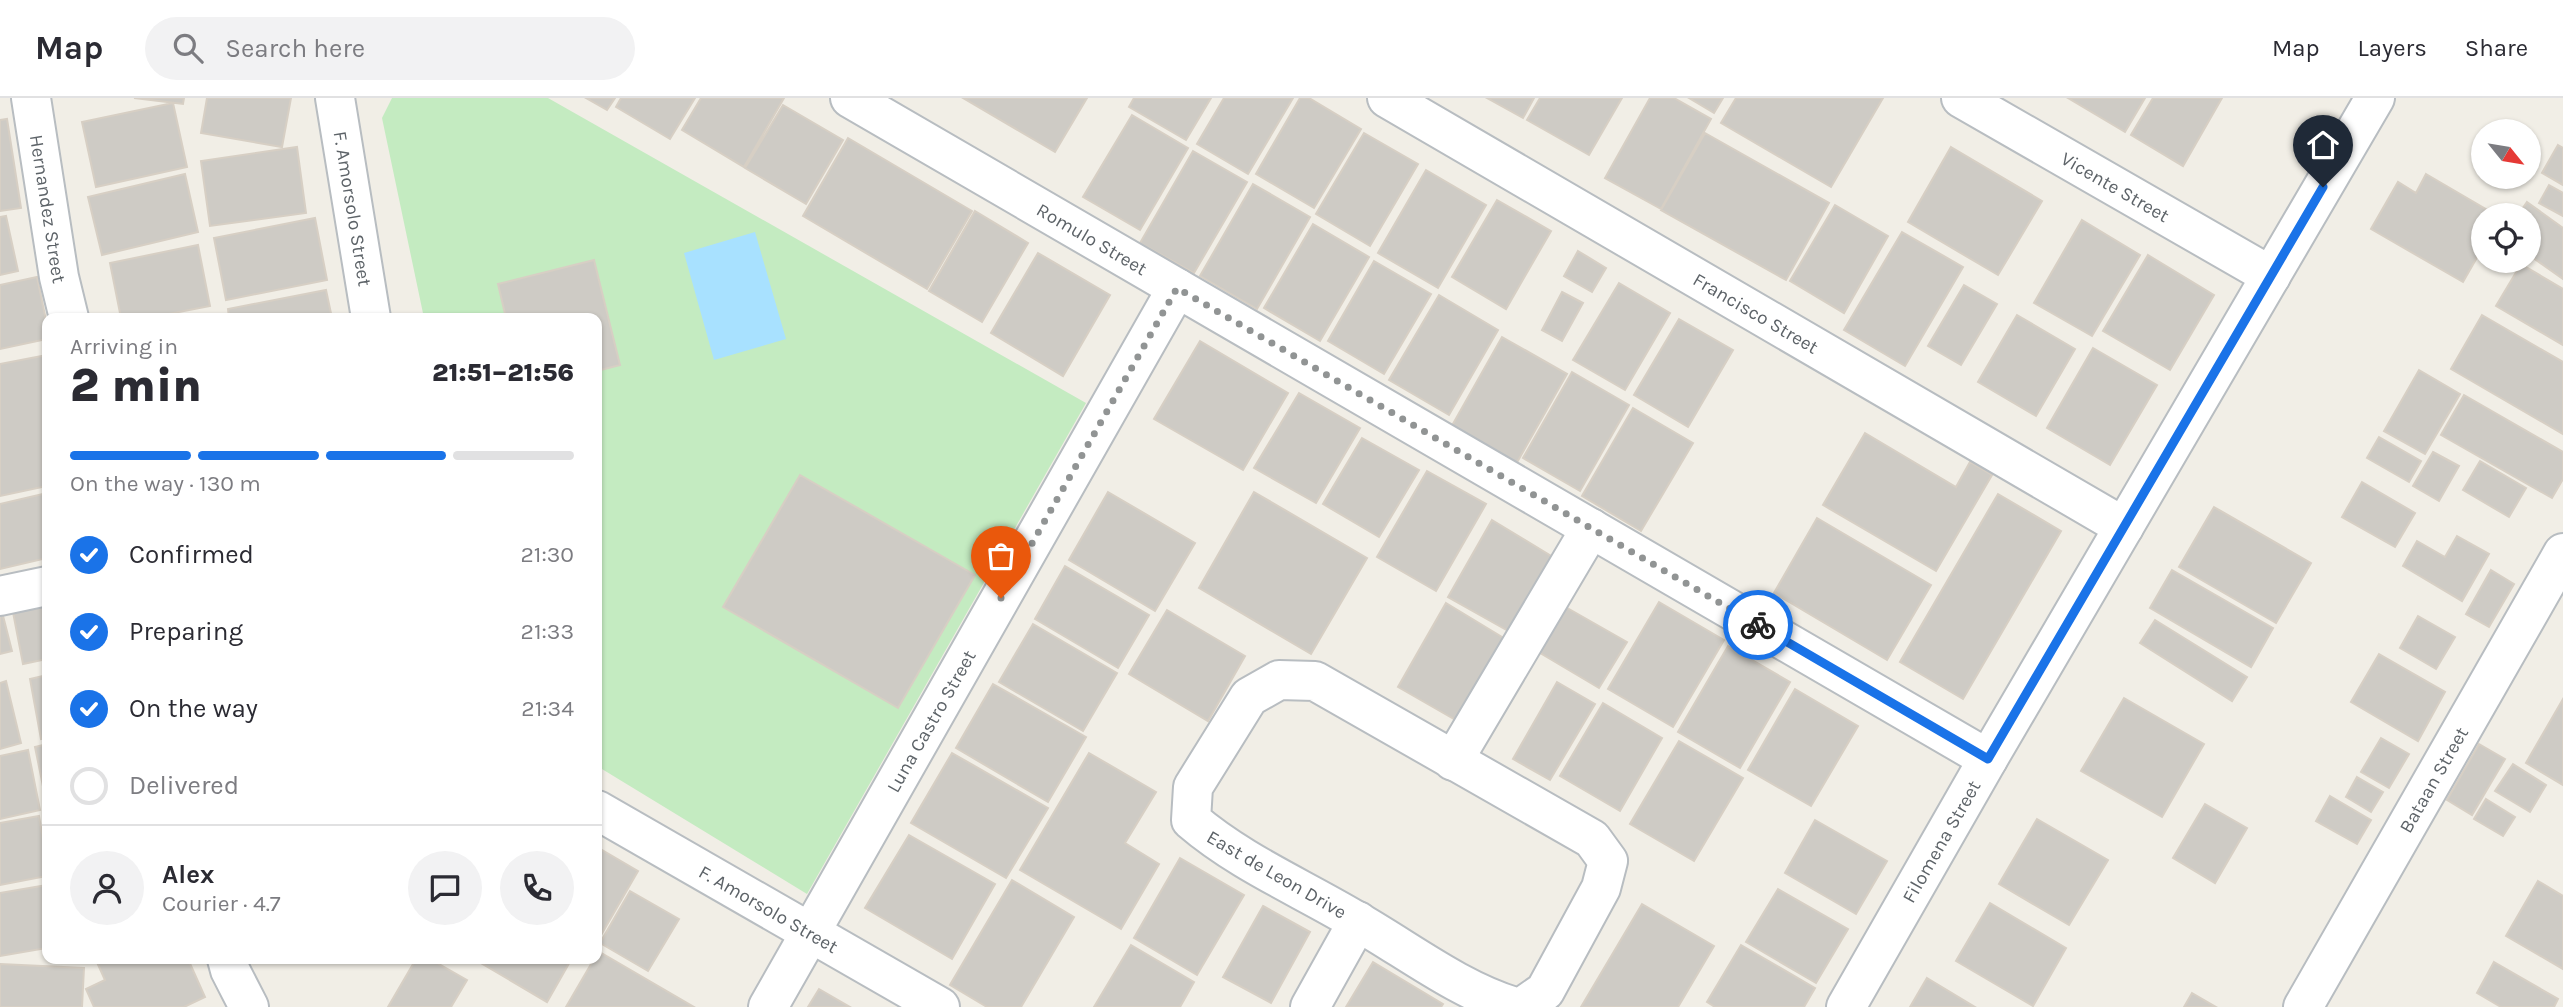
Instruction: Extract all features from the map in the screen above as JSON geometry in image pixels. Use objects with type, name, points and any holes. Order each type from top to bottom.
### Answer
[{"type":"street","name":"Hernandez Street","points":[[31,98],[59,277],[68,313]]},
{"type":"street","name":"F. Amorsolo Street","points":[[335,98],[370,313]]},
{"type":"street","name":"Romulo Street","points":[[850,98],[1988,759]]},
{"type":"street","name":"Francisco Street","points":[[1387,98],[2124,527]]},
{"type":"street","name":"Vicente Street","points":[[1961,98],[2271,276]]},
{"type":"street","name":"Filomena Street","points":[[1846,1007],[2375,98]]},
{"type":"street","name":"Luna Castro Street","points":[[768,1007],[1177,288]]},
{"type":"street","points":[[1453,761],[1591,528]]},
{"type":"street","name":"Bataan Street","points":[[2303,1007],[2563,553]]},
{"type":"street","points":[[0,596],[42,587]]},
{"type":"street","name":"East de Leon Drive","points":[[1515,1007],[1488,999],[1358,921],[1216,842],[1191,820],[1194,787],[1249,697],[1279,680],[1315,681],[1592,839],[1608,861],[1601,888],[1545,991],[1522,1007]]},
{"type":"street","name":"F. Amorsolo Street","points":[[602,813],[940,1007]]},
{"type":"street","name":"East de Leon Drive","points":[[1310,1007],[1358,921]]},
{"type":"street","points":[[228,964],[249,1007]]},
{"type":"green space","points":[[392,98],[548,98],[1086,403],[807,894],[602,769],[602,313],[423,313],[382,118]]},
{"type":"water","points":[[755,232],[786,339],[714,360],[684,253]]},
{"type":"building","points":[[134,98],[184,98],[183,104]]},
{"type":"building","points":[[207,98],[291,98],[282,147],[201,133]]},
{"type":"building","points":[[586,98],[615,98],[607,110]]},
{"type":"building","points":[[621,98],[695,98],[670,139],[616,107]]},
{"type":"building","points":[[701,98],[784,98],[744,167],[682,130]]},
{"type":"building","points":[[963,98],[1087,98],[1055,152]]},
{"type":"building","points":[[1134,98],[1211,98],[1186,140],[1129,107]]},
{"type":"building","points":[[1224,98],[1293,98],[1248,174],[1197,144]]},
{"type":"building","points":[[1300,98],[1309,98],[1361,129],[1314,208],[1256,174]]},
{"type":"building","points":[[1487,98],[1534,98],[1523,118]]},
{"type":"building","points":[[1540,98],[1622,98],[1589,155],[1527,120]]},
{"type":"building","points":[[1650,98],[1674,98],[1711,119],[1661,209],[1605,178]]},
{"type":"building","points":[[1689,98],[1723,98],[1714,113]]},
{"type":"building","points":[[1736,98],[1883,98],[1831,187],[1721,123]]},
{"type":"building","points":[[2068,98],[2145,98],[2125,132]]},
{"type":"building","points":[[2153,98],[2222,98],[2183,166],[2131,135]]},
{"type":"building","points":[[173,103],[187,167],[96,187],[82,122]]},
{"type":"building","points":[[783,105],[843,140],[806,204],[745,168]]},
{"type":"building","points":[[1132,115],[1188,148],[1140,230],[1083,197]]},
{"type":"building","points":[[7,119],[21,208],[0,211],[0,120]]},
{"type":"building","points":[[1364,133],[1418,164],[1370,246],[1316,214]]},
{"type":"building","points":[[1705,133],[1829,203],[1786,280],[1661,210]]},
{"type":"building","points":[[848,138],[972,211],[927,289],[803,216]]},
{"type":"building","points":[[2558,145],[2563,148],[2563,185],[2542,173]]},
{"type":"building","points":[[297,147],[306,213],[210,226],[201,161]]},
{"type":"building","points":[[1951,147],[2042,201],[1998,275],[1908,222]]},
{"type":"building","points":[[1193,151],[1247,182],[1194,273],[1140,243]]},
{"type":"building","points":[[1426,170],[1486,205],[1438,288],[1378,253]]},
{"type":"building","points":[[185,174],[198,232],[102,255],[88,197]]},
{"type":"building","points":[[2426,174],[2476,203],[2471,203],[2471,268],[2463,282],[2371,229],[2398,182],[2416,193]]},
{"type":"building","points":[[1253,184],[1310,217],[1257,309],[1200,276]]},
{"type":"building","points":[[2549,185],[2563,193],[2563,216],[2541,203]]},
{"type":"building","points":[[1497,200],[1551,231],[1506,309],[1452,277]]},
{"type":"building","points":[[1835,205],[1888,236],[1844,313],[1790,281]]},
{"type":"building","points":[[975,211],[1028,243],[982,322],[929,291]]},
{"type":"building","points":[[2541,212],[2563,228],[2563,279],[2541,263]]},
{"type":"building","points":[[6,216],[18,271],[0,275],[0,217]]},
{"type":"building","points":[[315,218],[327,280],[226,300],[214,238]]},
{"type":"building","points":[[2082,220],[2140,255],[2092,336],[2034,303]]},
{"type":"building","points":[[1313,224],[1369,257],[1320,341],[1264,308]]},
{"type":"building","points":[[1902,232],[1963,267],[1905,366],[1844,330]]},
{"type":"building","points":[[198,245],[210,306],[174,313],[120,313],[110,263]]},
{"type":"building","points":[[1578,251],[1606,268],[1592,292],[1564,276]]},
{"type":"building","points":[[1038,253],[1110,295],[1063,376],[991,333]]},
{"type":"building","points":[[2148,255],[2214,295],[2170,370],[2103,331]]},
{"type":"building","points":[[594,260],[620,365],[602,370],[602,313],[505,313],[498,284]]},
{"type":"building","points":[[1374,261],[1431,294],[1384,374],[1328,341]]},
{"type":"building","points":[[2516,273],[2536,273],[2563,289],[2563,345],[2496,306]]},
{"type":"building","points":[[37,277],[44,313],[42,313],[42,340],[0,349],[0,285]]},
{"type":"building","points":[[1619,283],[1670,313],[1625,390],[1573,360]]},
{"type":"building","points":[[1964,285],[1997,304],[1961,365],[1928,346]]},
{"type":"building","points":[[326,290],[331,313],[228,313],[228,309]]},
{"type":"building","points":[[1562,292],[1583,303],[1562,341],[1542,330]]},
{"type":"building","points":[[1439,295],[1498,330],[1449,415],[1389,380]]},
{"type":"building","points":[[2017,315],[2075,349],[2036,416],[1978,382]]},
{"type":"building","points":[[2482,315],[2563,362],[2563,434],[2451,369]]},
{"type":"building","points":[[1679,319],[1733,350],[1688,427],[1634,395]]},
{"type":"building","points":[[1502,337],[1567,374],[1515,466],[1450,429]]},
{"type":"building","points":[[1200,341],[1288,393],[1243,470],[1154,419]]},
{"type":"building","points":[[2093,348],[2157,385],[2110,465],[2047,428]]},
{"type":"building","points":[[42,356],[42,487],[0,496],[0,364]]},
{"type":"building","points":[[2419,370],[2460,394],[2425,454],[2384,431]]},
{"type":"building","points":[[1572,372],[1629,405],[1580,491],[1523,458]]},
{"type":"building","points":[[1299,393],[1360,428],[1316,503],[1254,468]]},
{"type":"building","points":[[2464,395],[2563,452],[2563,479],[2552,498],[2441,435]]},
{"type":"building","points":[[1633,408],[1693,443],[1641,531],[1582,496]]},
{"type":"building","points":[[1865,433],[1956,487],[1970,462],[1992,475],[1936,571],[1823,505]]},
{"type":"building","points":[[2379,437],[2421,461],[2409,482],[2367,458]]},
{"type":"building","points":[[1362,438],[1419,470],[1379,537],[1323,504]]},
{"type":"building","points":[[2433,452],[2459,466],[2439,501],[2413,486]]},
{"type":"building","points":[[2480,461],[2526,488],[2509,517],[2463,490]]},
{"type":"building","points":[[1427,471],[1486,504],[1436,591],[1377,557]]},
{"type":"building","points":[[800,475],[975,575],[898,708],[723,607]]},
{"type":"building","points":[[2362,482],[2415,513],[2395,547],[2342,517]]},
{"type":"building","points":[[1108,492],[1195,543],[1155,611],[1069,560]]},
{"type":"building","points":[[1254,492],[1367,558],[1311,654],[1199,588]]},
{"type":"building","points":[[42,494],[42,559],[0,569],[0,504]]},
{"type":"building","points":[[1998,494],[2061,531],[1963,699],[1900,662]]},
{"type":"building","points":[[2214,507],[2311,563],[2276,623],[2179,567]]},
{"type":"building","points":[[1817,518],[1931,585],[1887,660],[1774,593]]},
{"type":"building","points":[[1492,520],[1553,557],[1510,632],[1448,597]]},
{"type":"building","points":[[2457,536],[2489,554],[2462,601],[2403,566],[2417,541],[2445,557]]},
{"type":"building","points":[[1065,566],[1149,615],[1118,668],[1035,619]]},
{"type":"building","points":[[2172,570],[2273,628],[2251,667],[2150,608]]},
{"type":"building","points":[[2491,570],[2514,584],[2489,627],[2466,614]]},
{"type":"building","points":[[42,600],[42,660],[23,664],[12,607]]},
{"type":"building","points":[[1659,602],[1724,640],[1673,727],[1608,689]]},
{"type":"building","points":[[1446,603],[1507,640],[1459,722],[1398,687]]},
{"type":"building","points":[[0,604],[12,651],[0,654]]},
{"type":"building","points":[[1562,605],[1627,642],[1599,688],[1535,650]]},
{"type":"building","points":[[1167,610],[1245,656],[1208,721],[1129,674]]},
{"type":"building","points":[[2418,616],[2455,637],[2436,669],[2400,648]]},
{"type":"building","points":[[2155,620],[2247,677],[2232,701],[2140,643]]},
{"type":"building","points":[[1033,624],[1117,673],[1083,731],[999,682]]},
{"type":"building","points":[[1728,646],[1790,682],[1740,768],[1678,732]]},
{"type":"building","points":[[2379,654],[2445,692],[2418,741],[2351,702]]},
{"type":"building","points":[[42,676],[42,739],[41,739],[30,679]]},
{"type":"building","points":[[6,681],[21,743],[0,749],[0,683]]},
{"type":"building","points":[[1557,682],[1595,704],[1550,780],[1513,759]]},
{"type":"building","points":[[993,684],[1086,737],[1048,802],[956,748]]},
{"type":"building","points":[[1795,689],[1858,726],[1811,806],[1748,770]]},
{"type":"building","points":[[2124,698],[2204,744],[2162,817],[2081,771]]},
{"type":"building","points":[[2563,699],[2563,785],[2526,763]]},
{"type":"building","points":[[1603,703],[1662,738],[1620,811],[1560,776]]},
{"type":"building","points":[[2381,738],[2409,754],[2389,788],[2361,772]]},
{"type":"building","points":[[1679,741],[1743,778],[1694,861],[1630,824]]},
{"type":"building","points":[[2479,744],[2505,759],[2472,815],[2447,800]]},
{"type":"building","points":[[42,745],[42,781],[35,747]]},
{"type":"building","points":[[28,750],[40,810],[0,819],[0,756]]},
{"type":"building","points":[[952,753],[1048,808],[1006,878],[911,823]]},
{"type":"building","points":[[1089,753],[1156,792],[1125,843],[1159,864],[1121,929],[1020,870]]},
{"type":"building","points":[[2513,764],[2546,785],[2530,812],[2495,791]]},
{"type":"building","points":[[2357,777],[2383,792],[2371,812],[2346,797]]},
{"type":"building","points":[[2330,796],[2371,820],[2357,844],[2316,821]]},
{"type":"building","points":[[2486,799],[2515,817],[2503,836],[2474,819]]},
{"type":"building","points":[[2205,804],[2247,828],[2215,883],[2173,858]]},
{"type":"building","points":[[39,816],[42,833],[42,877],[0,885],[0,823]]},
{"type":"building","points":[[2037,819],[2108,860],[2069,925],[1999,884]]},
{"type":"building","points":[[1815,820],[1887,861],[1856,914],[1785,873]]},
{"type":"building","points":[[909,835],[995,884],[952,959],[865,908]]},
{"type":"building","points":[[602,850],[638,871],[602,933]]},
{"type":"building","points":[[1180,858],[1244,895],[1197,975],[1134,938]]},
{"type":"building","points":[[1012,880],[1074,917],[1021,1007],[987,1007],[950,985]]},
{"type":"building","points":[[2538,881],[2563,896],[2563,969],[2506,936]]},
{"type":"building","points":[[42,886],[42,949],[0,956],[0,893]]},
{"type":"building","points":[[1778,889],[1848,929],[1816,983],[1746,942]]},
{"type":"building","points":[[630,891],[679,919],[648,971],[602,944],[602,940]]},
{"type":"building","points":[[1990,903],[2066,948],[2033,1006],[1956,961]]},
{"type":"building","points":[[1642,904],[1714,946],[1678,1007],[1581,1007]]},
{"type":"building","points":[[1263,906],[1310,932],[1271,1003],[1223,977]]},
{"type":"building","points":[[1131,945],[1194,982],[1180,1007],[1094,1007]]},
{"type":"building","points":[[1741,945],[1815,988],[1804,1007],[1715,1007],[1707,1002]]},
{"type":"building","points":[[602,953],[694,1007],[566,1007],[591,964],[602,964]]},
{"type":"building","points":[[1373,962],[1443,1004],[1441,1007],[1346,1007]]},
{"type":"building","points":[[2494,962],[2558,999],[2554,1007],[2501,1007],[2477,993]]},
{"type":"building","points":[[0,964],[84,968],[82,1007],[0,1007]]},
{"type":"building","points":[[98,964],[190,964],[205,997],[184,1007],[94,1007],[86,989],[105,980]]},
{"type":"building","points":[[413,964],[439,964],[467,980],[451,1007],[388,1007]]},
{"type":"building","points":[[482,964],[569,964],[547,1002]]},
{"type":"building","points":[[1927,978],[1975,1007],[1910,1007]]},
{"type":"building","points":[[819,989],[850,1007],[808,1007]]},
{"type":"building","points":[[2192,993],[2216,1007],[2184,1007]]},
{"type":"way so far","points":[[1001,598],[1177,288],[1758,625]]},
{"type":"route","points":[[1758,625],[1988,759],[2323,187]]}]
